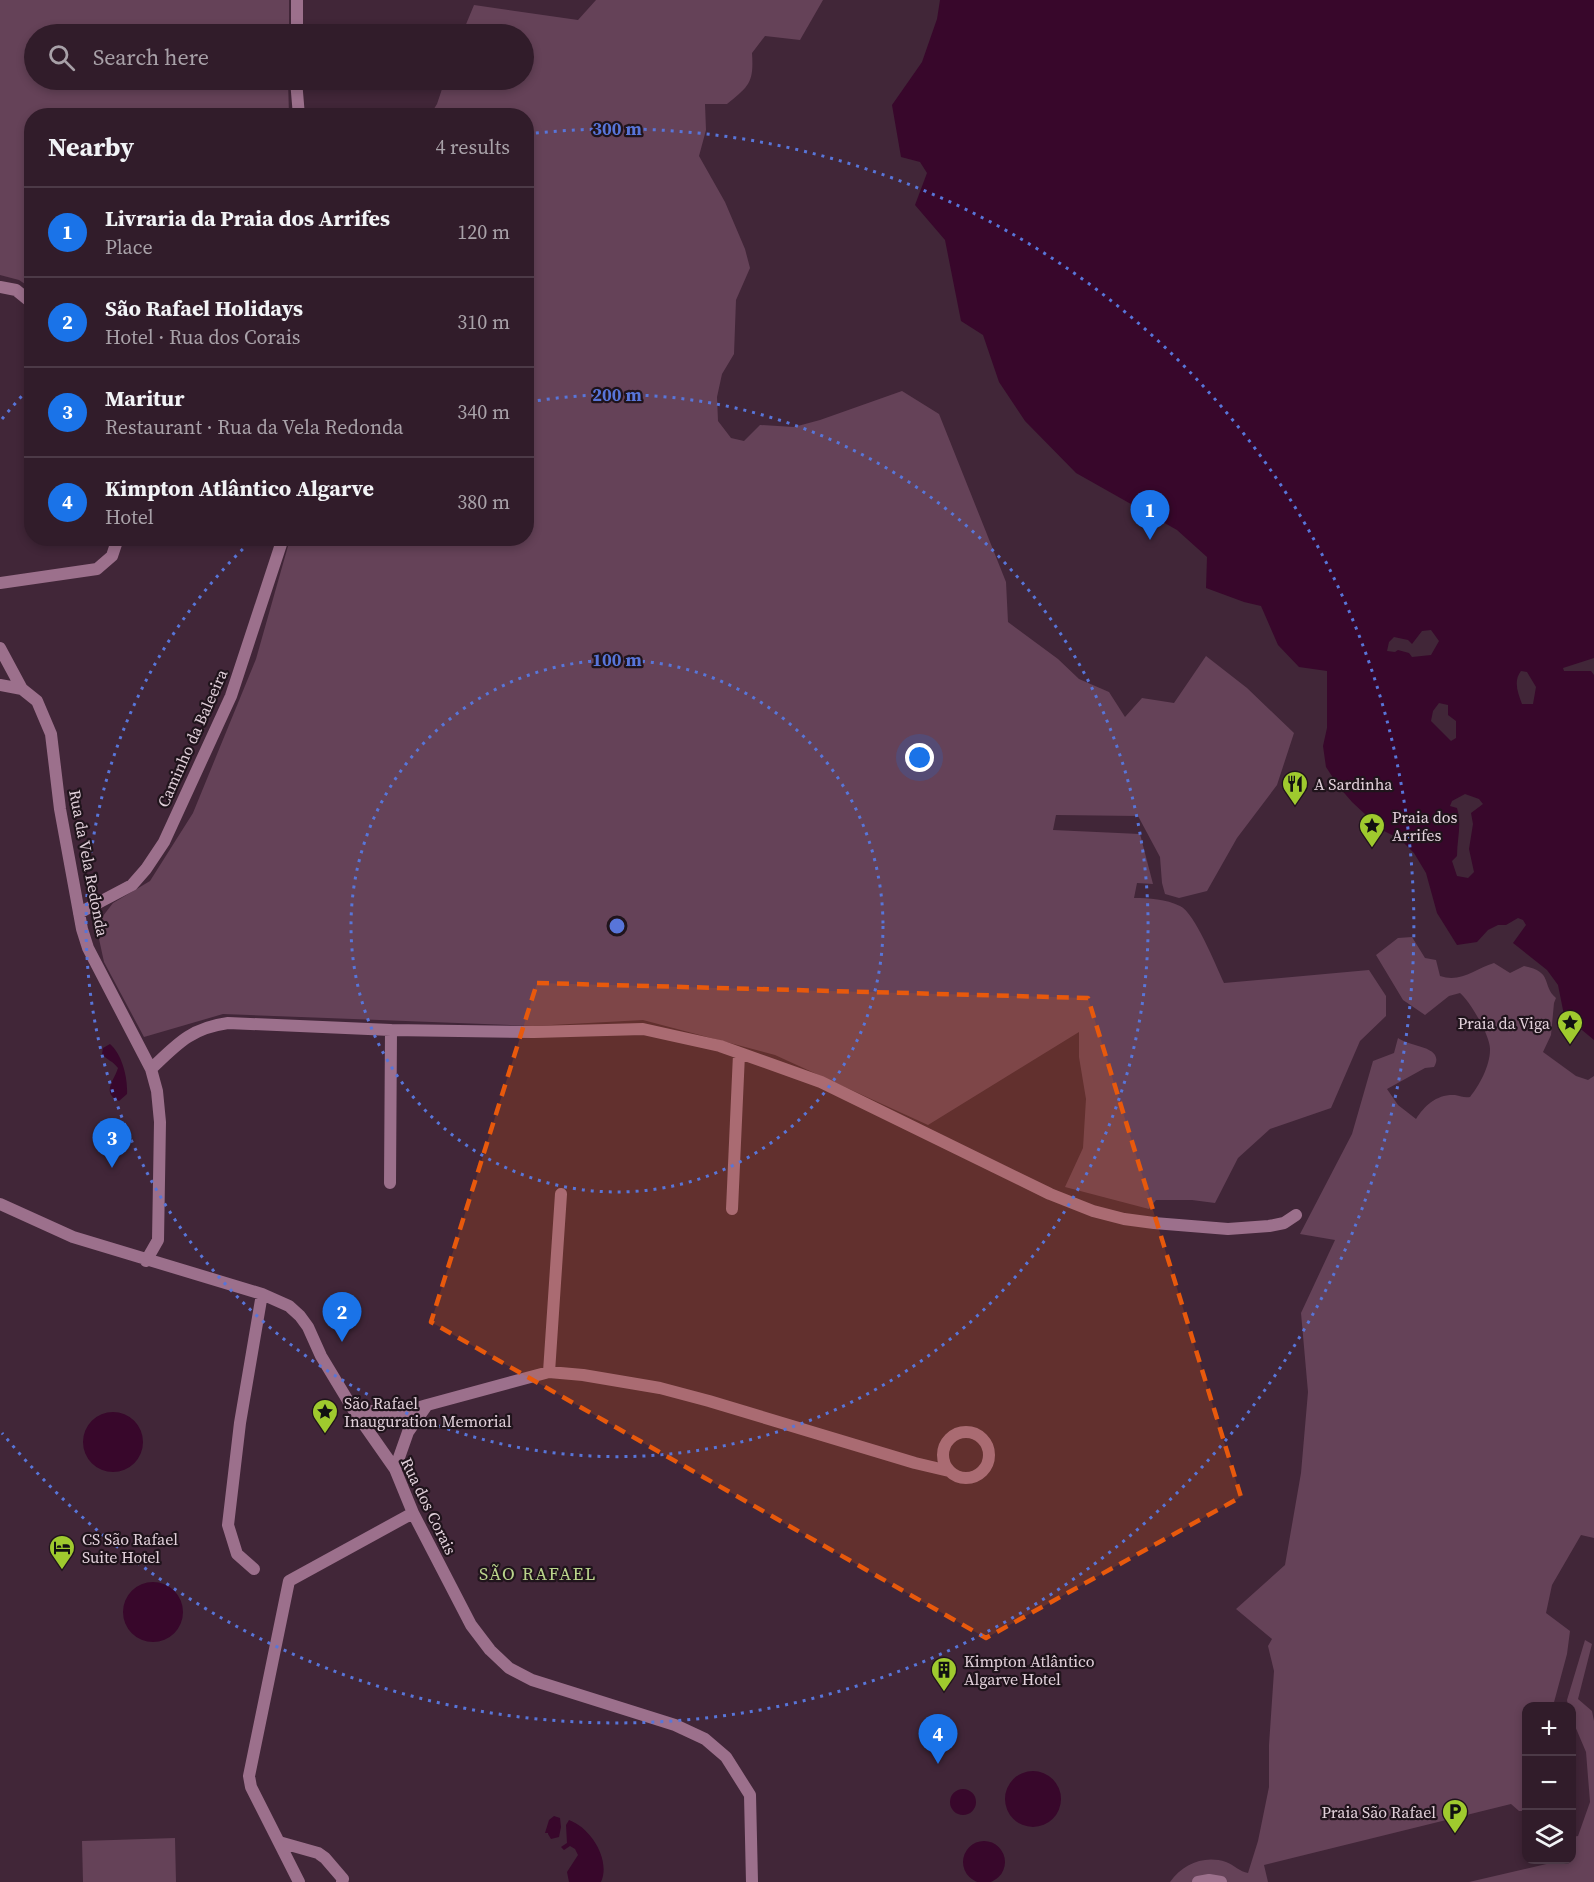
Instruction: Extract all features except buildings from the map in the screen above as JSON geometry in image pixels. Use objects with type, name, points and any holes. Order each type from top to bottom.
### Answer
[{"type":"street","points":[[297,0],[297,24]]},
{"type":"street","points":[[297,90],[298,108]]},
{"type":"street","points":[[0,287],[16,290],[24,296]]},
{"type":"street","points":[[0,583],[97,569],[112,556],[115,546]]},
{"type":"street","name":"Caminho da Baleeira","points":[[79,914],[132,885],[164,842],[231,696],[280,546]]},
{"type":"street","name":"Rua da Vela Redonda","points":[[0,648],[22,689],[37,701],[51,734],[60,809],[79,914],[88,948],[151,1068],[157,1091],[160,1122],[158,1240],[146,1261]]},
{"type":"street","points":[[0,685],[22,689]]},
{"type":"street","points":[[151,1068],[193,1032],[228,1023],[390,1030],[534,1032],[642,1029],[720,1046],[821,1082],[1050,1194],[1093,1211],[1154,1223],[1228,1229],[1284,1223],[1296,1215]]},
{"type":"street","points":[[390,1030],[390,1183]]},
{"type":"street","points":[[732,1209],[739,1054]]},
{"type":"street","points":[[549,1372],[561,1194]]},
{"type":"street","name":"Rua dos Corais","points":[[0,1204],[73,1237],[146,1261],[262,1294],[289,1306],[300,1316],[353,1409],[395,1469],[413,1513],[471,1625],[490,1650],[509,1668],[532,1680],[675,1725],[705,1739],[726,1757],[750,1795],[752,1882]]},
{"type":"street","points":[[254,1569],[237,1554],[228,1525],[240,1423],[262,1294]]},
{"type":"street","points":[[353,1409],[397,1414],[549,1372],[583,1375],[660,1388],[915,1463],[950,1471]]},
{"type":"street","points":[[395,1469],[408,1432],[428,1405]]},
{"type":"street","points":[[299,1882],[251,1787],[249,1776],[289,1581],[413,1513]]},
{"type":"street","points":[[279,1842],[318,1853],[343,1879],[342,1882]]},
{"type":"street","points":[[1197,1882],[1209,1880],[1221,1882]]},
{"type":"highlighted area","points":[[537,983],[1088,998],[1241,1497],[986,1638],[431,1322]]},
{"type":"shaded area","points":[[0,0],[289,0],[289,24],[24,24],[24,90],[288,90],[289,108],[24,108],[24,283],[0,275]]},
{"type":"shaded area","points":[[596,0],[823,0],[800,40],[765,36],[752,53],[751,78],[740,93],[727,104],[705,104],[706,130],[699,156],[725,202],[745,249],[750,268],[736,300],[734,354],[722,374],[717,397],[718,421],[731,438],[744,441],[760,425],[794,427],[902,391],[939,414],[1006,582],[1008,622],[1058,659],[1079,679],[1109,692],[1125,717],[1142,698],[1174,703],[1206,656],[1247,688],[1294,733],[1277,785],[1237,838],[1207,891],[1179,898],[1165,894],[1160,857],[1138,816],[1056,815],[1053,830],[1140,834],[1153,884],[1137,883],[1134,898],[1163,900],[1180,906],[1186,911],[1205,941],[1224,983],[1369,970],[1386,996],[1386,1016],[1360,1041],[1331,1108],[1270,1129],[1238,1158],[1215,1203],[1192,1200],[1156,1200],[1149,1209],[1065,1187],[1083,1148],[1086,1099],[1079,1057],[1079,1032],[928,1125],[775,1055],[643,1020],[533,1026],[223,1014],[144,1037],[104,962],[96,925],[113,903],[150,881],[193,813],[256,659],[288,546],[534,546],[534,108],[434,108],[442,90],[534,90],[534,24],[466,24],[474,5],[578,20]]},
{"type":"shaded area","points":[[940,0],[1594,0],[1594,658],[1563,668],[1564,671],[1591,671],[1594,675],[1594,1040],[1564,1015],[1558,985],[1547,970],[1513,943],[1526,925],[1523,920],[1518,918],[1506,925],[1498,925],[1488,930],[1477,942],[1457,945],[1437,913],[1426,873],[1414,853],[1400,839],[1382,830],[1339,787],[1326,767],[1323,746],[1327,728],[1327,671],[1299,667],[1278,645],[1261,606],[1206,588],[1207,557],[1177,530],[1076,473],[1025,421],[999,382],[983,335],[961,321],[945,240],[915,205],[927,173],[920,162],[901,157],[892,105],[922,62],[937,19]],"holes":[[[1431,630],[1439,641],[1431,655],[1412,657],[1409,653],[1398,650],[1387,651],[1389,642],[1394,637],[1408,640],[1412,644],[1422,631]],[[1521,671],[1527,672],[1536,687],[1533,704],[1522,704],[1517,687]],[[1439,703],[1448,705],[1448,715],[1456,721],[1456,738],[1451,741],[1431,721],[1433,711]],[[1465,794],[1479,799],[1483,804],[1471,813],[1473,824],[1469,849],[1474,872],[1468,878],[1457,876],[1452,861],[1457,856],[1459,826],[1457,808],[1450,806],[1452,801]]]},
{"type":"shaded area","points":[[1412,937],[1425,958],[1436,960],[1440,976],[1448,978],[1461,977],[1494,963],[1510,973],[1524,966],[1540,972],[1556,998],[1551,1035],[1543,1052],[1576,1076],[1588,1080],[1594,1076],[1594,1538],[1581,1535],[1552,1585],[1546,1613],[1570,1631],[1567,1654],[1554,1702],[1522,1702],[1522,1811],[1511,1804],[1264,1865],[1268,1882],[1170,1882],[1188,1866],[1210,1860],[1226,1862],[1248,1873],[1258,1841],[1269,1787],[1269,1745],[1274,1671],[1268,1646],[1272,1639],[1236,1609],[1285,1565],[1301,1473],[1308,1392],[1301,1313],[1335,1240],[1300,1234],[1352,1134],[1373,1061],[1394,1053],[1398,1038],[1425,1048],[1435,1055],[1434,1067],[1425,1068],[1387,1089],[1398,1105],[1416,1119],[1423,1109],[1437,1098],[1449,1095],[1470,1097],[1480,1082],[1488,1063],[1490,1050],[1484,1028],[1460,993],[1449,996],[1425,1015],[1403,1000],[1376,955],[1398,938]]},
{"type":"shaded area","points":[[110,1044],[121,1060],[126,1081],[127,1094],[119,1101],[114,1098],[110,1090],[118,1068],[102,1054],[103,1048]]},
{"type":"shaded area","points":[[107,1412],[119,1412],[130,1417],[138,1425],[143,1442],[141,1454],[130,1467],[119,1472],[107,1472],[96,1467],[88,1459],[83,1448],[83,1436],[88,1425],[96,1417]]},
{"type":"shaded area","points":[[147,1582],[159,1582],[170,1587],[178,1595],[183,1612],[181,1624],[170,1637],[159,1642],[147,1642],[136,1637],[128,1629],[123,1618],[123,1606],[128,1595],[136,1587]]},
{"type":"shaded area","points":[[1585,1640],[1592,1644],[1578,1699],[1592,1711],[1594,1721],[1594,1882],[1469,1882],[1546,1864],[1576,1864],[1576,1836],[1590,1802],[1586,1752],[1576,1728],[1576,1702],[1567,1702]]},
{"type":"shaded area","points":[[1027,1771],[1039,1771],[1049,1775],[1057,1783],[1061,1799],[1057,1815],[1049,1823],[1039,1827],[1027,1827],[1017,1823],[1009,1815],[1005,1805],[1005,1793],[1009,1783],[1017,1775]]},
{"type":"shaded area","points":[[963,1789],[972,1793],[976,1802],[972,1811],[963,1815],[954,1811],[950,1802],[954,1793]]},
{"type":"shaded area","points":[[554,1816],[560,1818],[559,1837],[551,1839],[548,1833],[545,1833],[549,1820]]},
{"type":"shaded area","points":[[569,1820],[585,1830],[597,1846],[603,1864],[601,1882],[569,1882],[567,1872],[578,1855],[570,1846],[564,1850],[561,1847],[567,1843],[566,1825]]},
{"type":"shaded area","points":[[175,1838],[176,1882],[83,1882],[82,1841]]},
{"type":"shaded area","points":[[984,1841],[999,1847],[1005,1862],[999,1877],[984,1883],[969,1877],[963,1862],[969,1847]]},
{"type":"place","name":"Livraria da Praia dos Arrifes","points":[[1150,540]]},
{"type":"place","name":"A Sardinha","points":[[1295,807]]},
{"type":"place","name":"Praia dos Arrifes","points":[[1372,849]]},
{"type":"place","name":"Praia da Viga","points":[[1570,1046]]},
{"type":"place","name":"Maritur","points":[[112,1168]]},
{"type":"place","name":"São Rafael Holidays","points":[[342,1342]]},
{"type":"place","name":"São Rafael Inauguration Memorial","points":[[325,1435]]},
{"type":"place","name":"CS São Rafael Suite Hotel","points":[[62,1571]]},
{"type":"place","name":"Kimpton Atlântico Algarve Hotel","points":[[944,1693]]},
{"type":"place","name":"Kimpton Atlântico Algarve","points":[[938,1764]]},
{"type":"place","name":"Praia São Rafael","points":[[1455,1835]]},
{"type":"district","name":"SÃO RAFAEL","points":[[538,1573]]}]
